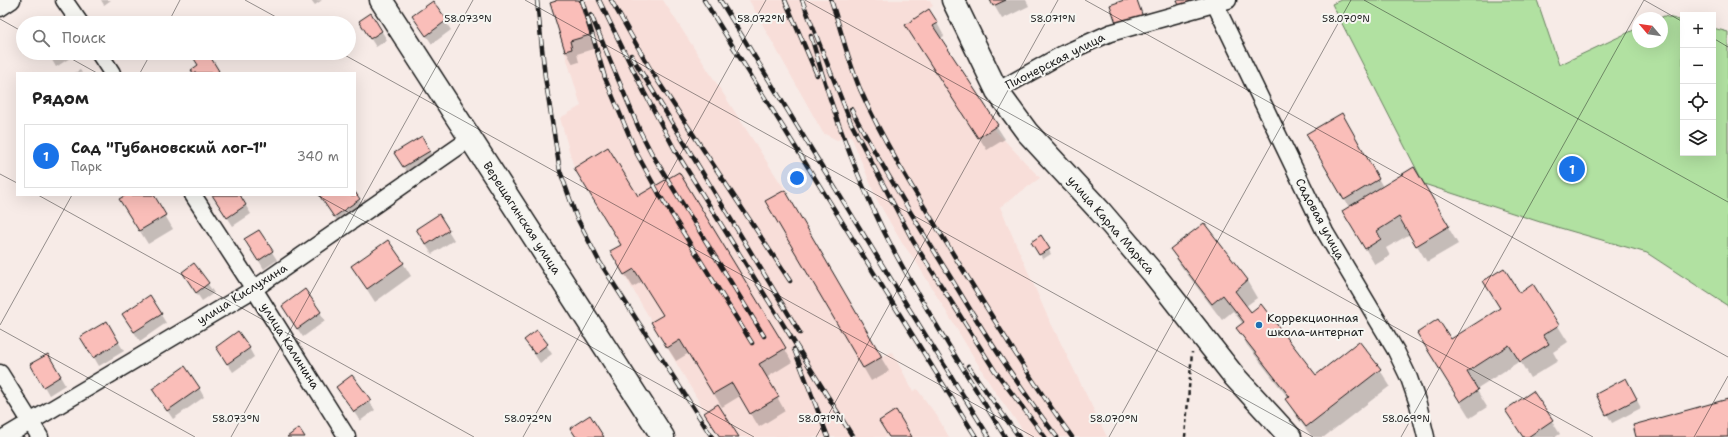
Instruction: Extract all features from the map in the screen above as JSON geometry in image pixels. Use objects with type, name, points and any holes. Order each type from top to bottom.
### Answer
[{"type":"main road","name":"Верещагинская улица","points":[[381,0],[663,437]]},
{"type":"main road","name":"улица Карла Маркса","points":[[953,0],[997,91],[1027,132],[1100,211],[1153,273],[1234,376],[1290,437]]},
{"type":"street","points":[[0,8],[12,0]]},
{"type":"street","points":[[64,0],[75,16]]},
{"type":"street","name":"Пионерская улица","points":[[997,91],[1063,54],[1110,33],[1219,1]]},
{"type":"street","name":"Садовая улица","points":[[1219,1],[1254,88],[1276,127],[1288,158],[1325,232],[1396,351],[1416,398],[1426,437]]},
{"type":"street","points":[[104,60],[111,72]]},
{"type":"street","name":"улица Кислухина","points":[[5,437],[254,288],[471,138]]},
{"type":"street","name":"улица Калинина","points":[[194,196],[254,288],[347,437]]},
{"type":"street","points":[[0,373],[40,437]]},
{"type":"path","points":[[1185,437],[1193,335],[1198,331]]},
{"type":"shaded area","points":[[556,0],[663,0],[785,190],[882,357],[892,352],[913,391],[917,389],[937,416],[949,437],[720,437],[610,251],[620,245],[574,168],[560,118],[581,106],[550,3]]},
{"type":"shaded area","points":[[749,0],[930,0],[933,6],[929,9],[933,26],[998,125],[993,128],[1040,178],[1000,207],[1045,311],[1107,437],[1028,437],[993,389],[915,260],[902,243],[877,200],[851,136],[837,140],[823,133]]},
{"type":"green space","points":[[1341,0],[1537,0],[1559,65],[1632,31],[1632,48],[1668,48],[1668,17],[1680,20],[1680,156],[1716,156],[1716,29],[1728,32],[1728,306],[1647,253],[1543,223],[1424,184],[1332,4]]},
{"type":"building","points":[[556,0],[579,0],[590,35],[570,41],[572,49],[565,51],[550,3]]},
{"type":"building","points":[[990,0],[1006,0],[993,6]]},
{"type":"building","points":[[1124,0],[1137,0],[1143,17],[1117,26],[1110,5]]},
{"type":"building","points":[[1177,0],[1199,0],[1180,9]]},
{"type":"building","points":[[433,1],[447,20],[426,36],[412,16]]},
{"type":"building","points":[[929,9],[938,23],[933,26],[998,125],[978,138],[905,25]]},
{"type":"building","points":[[371,13],[382,31],[370,39],[359,21]]},
{"type":"building","points":[[195,60],[212,60],[219,71],[192,72],[191,70],[198,65]]},
{"type":"building","points":[[1342,113],[1379,179],[1344,200],[1306,134]]},
{"type":"building","points":[[422,136],[430,151],[403,167],[394,153]]},
{"type":"building","points":[[608,147],[638,196],[679,172],[786,348],[759,364],[779,397],[750,414],[732,383],[713,394],[680,340],[667,348],[651,322],[663,315],[634,269],[624,275],[610,251],[621,245],[574,168]]},
{"type":"building","points":[[1414,167],[1449,226],[1416,246],[1399,217],[1377,231],[1381,239],[1365,249],[1342,211]]},
{"type":"building","points":[[785,190],[882,357],[863,368],[765,201]]},
{"type":"building","points":[[356,193],[360,199],[334,217],[320,196],[356,196]]},
{"type":"building","points":[[124,196],[155,196],[166,215],[139,231],[119,199]]},
{"type":"building","points":[[213,196],[241,196],[246,205],[227,218]]},
{"type":"building","points":[[439,214],[449,230],[426,245],[416,229]]},
{"type":"building","name":"Коррекционная школа-интернат","points":[[1204,223],[1248,280],[1235,291],[1251,312],[1261,304],[1316,375],[1359,341],[1381,369],[1306,427],[1285,399],[1290,397],[1236,328],[1244,322],[1223,295],[1212,304],[1170,249]]},
{"type":"building","points":[[259,230],[273,251],[258,261],[244,239]]},
{"type":"building","points":[[1041,235],[1050,249],[1039,255],[1031,242]]},
{"type":"building","points":[[388,240],[404,263],[367,289],[351,266]]},
{"type":"building","points":[[194,263],[209,283],[196,293],[182,272]]},
{"type":"building","points":[[1504,268],[1520,293],[1533,284],[1559,325],[1543,335],[1549,344],[1520,362],[1509,345],[1467,372],[1478,390],[1460,402],[1417,333],[1438,319],[1451,339],[1500,308],[1483,281]]},
{"type":"building","points":[[305,289],[321,312],[297,329],[282,306]]},
{"type":"building","points":[[150,295],[162,314],[134,332],[122,314]]},
{"type":"building","points":[[107,321],[119,342],[93,358],[80,337]]},
{"type":"building","points":[[537,330],[548,344],[535,354],[524,340]]},
{"type":"building","points":[[238,331],[250,348],[227,364],[216,347]]},
{"type":"building","points":[[48,354],[61,376],[43,387],[30,364]]},
{"type":"building","points":[[185,366],[200,388],[167,411],[152,389]]},
{"type":"building","points":[[352,375],[371,400],[354,412],[336,387]]},
{"type":"building","points":[[1626,378],[1637,399],[1606,415],[1596,394]]},
{"type":"building","points":[[1533,391],[1553,420],[1528,437],[1523,437],[1505,410]]},
{"type":"building","points":[[1728,399],[1728,437],[1636,437],[1633,425]]},
{"type":"building","points":[[718,404],[739,437],[720,437],[704,413]]},
{"type":"building","points":[[896,410],[912,437],[889,437],[879,421]]},
{"type":"building","points":[[590,415],[604,437],[576,437],[570,428]]},
{"type":"building","points":[[299,428],[305,437],[287,437]]},
{"type":"railway","points":[[537,0],[545,77],[560,171],[576,216],[599,261],[712,437]]},
{"type":"railway","points":[[582,0],[605,78],[637,154],[659,194],[752,343]]},
{"type":"railway","points":[[599,0],[644,92],[675,150],[853,437]]},
{"type":"railway","points":[[611,0],[652,72],[790,281]]},
{"type":"railway","points":[[704,0],[976,437]]},
{"type":"railway","points":[[720,0],[989,437]]},
{"type":"railway","points":[[785,0],[817,75]]},
{"type":"railway","points":[[802,0],[851,123],[913,241],[995,371],[1045,437]]},
{"type":"railway","points":[[831,0],[860,89],[881,133],[917,196],[998,325],[1041,393],[1072,437]]},
{"type":"railway","points":[[591,15],[640,131],[652,154],[764,336]]},
{"type":"railway","points":[[811,36],[837,119],[869,201],[921,300],[1005,437]]},
{"type":"railway","points":[[631,55],[800,333]]},
{"type":"railway","points":[[851,109],[875,152],[976,319],[1015,379],[1057,437]]},
{"type":"railway","points":[[794,349],[828,437]]},
{"type":"railway","points":[[968,366],[1019,437]]},
{"type":"place","name":"Сад \"Губановский лог-1\"","points":[[1572,169]]},
{"type":"place","name":"Коррекционная школа-интернат","points":[[1259,325]]}]
